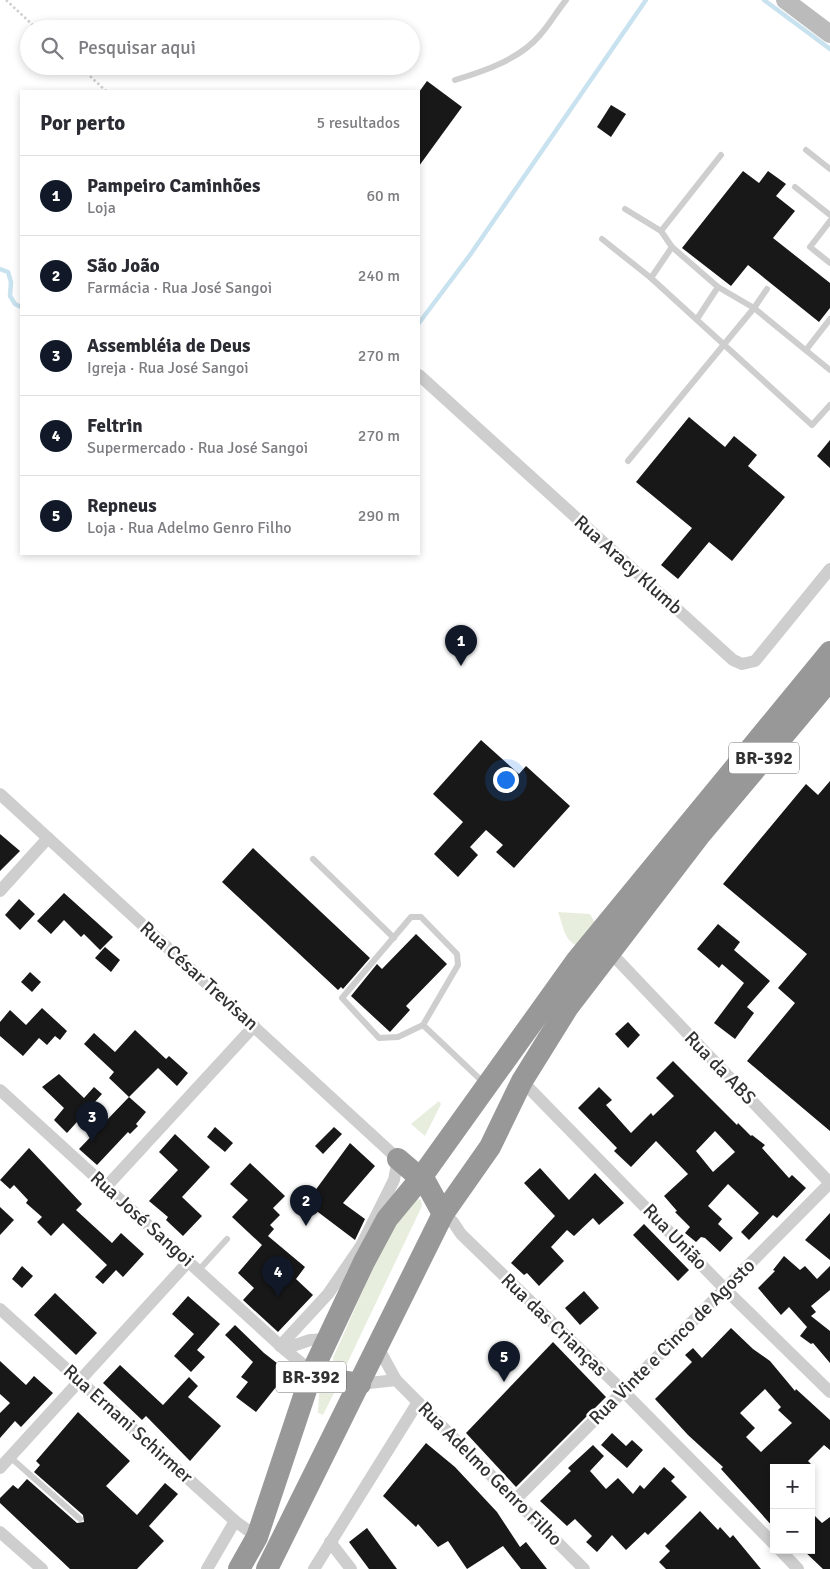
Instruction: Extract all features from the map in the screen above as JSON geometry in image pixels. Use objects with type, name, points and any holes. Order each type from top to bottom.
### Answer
[{"type":"highway","name":"BR-392","points":[[267,1569],[360,1384],[380,1339],[420,1191],[436,1154],[577,960],[830,652]]},
{"type":"highway","name":"BR-392","points":[[240,1569],[257,1537],[312,1372],[387,1219],[420,1191],[490,1147],[522,1081],[568,1007],[699,836],[826,687]]},
{"type":"highway","name":"BR-392","points":[[312,1372],[340,1381],[360,1384]]},
{"type":"street","points":[[785,0],[830,34]]},
{"type":"street","name":"Rua Aracy Klumb","points":[[420,376],[733,660],[742,664],[755,660],[830,569]]},
{"type":"street","name":"Rua César Trevisan","points":[[0,794],[254,1026],[420,1191]]},
{"type":"street","points":[[0,891],[48,838]]},
{"type":"street","name":"Rua da ABS","points":[[610,952],[830,1183]]},
{"type":"street","points":[[106,1187],[254,1026]]},
{"type":"street","name":"Rua União","points":[[522,1081],[725,1289],[830,1392]]},
{"type":"street","name":"Rua José Sangoi","points":[[0,1090],[282,1347],[312,1372]]},
{"type":"street","points":[[282,1347],[328,1294],[361,1246],[394,1180],[420,1191]]},
{"type":"street","name":"Rua Vinte e Cinco de Agosto","points":[[515,1500],[830,1183]]},
{"type":"street","name":"Rua das Crianças","points":[[420,1191],[461,1234],[623,1391],[770,1540]]},
{"type":"street","points":[[0,1468],[188,1262]]},
{"type":"street","name":"Rua Ernani Schirmer","points":[[0,1309],[235,1521],[257,1537]]},
{"type":"street","name":"Rua Adelmo Genro Filho","points":[[380,1339],[378,1347],[396,1380],[584,1569]]},
{"type":"street","points":[[282,1347],[310,1340],[328,1340]]},
{"type":"street","points":[[360,1384],[396,1380]]},
{"type":"street","points":[[314,1569],[418,1402]]},
{"type":"street","points":[[207,1569],[235,1521]]},
{"type":"street","points":[[0,1532],[42,1569]]},
{"type":"street","points":[[330,1542],[351,1569]]},
{"type":"street","points":[[784,1554],[798,1569]]},
{"type":"lane","points":[[456,80],[485,71],[518,53],[539,36],[566,0]]},
{"type":"lane","points":[[806,150],[830,169]]},
{"type":"lane","points":[[661,231],[721,155]]},
{"type":"lane","points":[[795,187],[830,215]]},
{"type":"lane","points":[[625,209],[661,231],[672,247],[718,287],[754,308],[830,370]]},
{"type":"lane","points":[[830,221],[810,247],[830,263]]},
{"type":"lane","points":[[602,239],[651,278],[697,319],[723,346],[812,425],[830,405]]},
{"type":"lane","points":[[651,278],[672,247]]},
{"type":"lane","points":[[697,319],[718,287]]},
{"type":"lane","points":[[628,461],[754,308],[767,289]]},
{"type":"lane","points":[[806,350],[830,319]]},
{"type":"lane","points":[[313,859],[394,938]]},
{"type":"lane","points":[[411,917],[420,917],[457,954],[458,965],[423,1025],[398,1037],[379,1038],[342,998],[411,917]]},
{"type":"lane","points":[[423,1025],[487,1085]]},
{"type":"lane","points":[[198,1271],[227,1239]]},
{"type":"lane","points":[[10,1457],[80,1519]]},
{"type":"path","points":[[6,0],[27,20]]},
{"type":"path","points":[[89,75],[105,90]]},
{"type":"green space","points":[[558,912],[590,914],[597,926],[579,946],[567,937]]},
{"type":"green space","points":[[439,1101],[441,1104],[425,1136],[411,1124]]},
{"type":"green space","points":[[416,1198],[421,1200],[422,1206],[343,1372],[335,1371],[333,1358],[388,1234]]},
{"type":"green space","points":[[320,1379],[338,1385],[323,1415],[318,1413]]},
{"type":"building","points":[[427,81],[462,107],[420,165],[420,91]]},
{"type":"building","points":[[611,105],[626,114],[611,137],[597,127]]},
{"type":"building","points":[[743,171],[759,183],[768,171],[786,184],[776,196],[795,211],[773,238],[830,283],[830,308],[819,322],[748,265],[731,286],[682,248]]},
{"type":"building","points":[[689,417],[725,447],[734,436],[757,455],[748,466],[785,497],[732,561],[709,542],[678,579],[661,565],[692,528],[636,482]]},
{"type":"building","points":[[830,440],[830,468],[817,456]]},
{"type":"building","points":[[481,740],[519,774],[526,766],[570,806],[514,868],[496,852],[503,845],[486,830],[470,847],[478,855],[458,877],[434,854],[463,822],[433,794]]},
{"type":"building","points":[[830,781],[830,1131],[747,1061],[795,1003],[778,988],[807,954],[723,884],[806,784],[818,795]]},
{"type":"building","points":[[0,834],[20,851],[0,871]]},
{"type":"building","points":[[253,848],[370,958],[343,989],[341,987],[338,990],[222,882]]},
{"type":"building","points":[[64,893],[113,937],[100,950],[84,934],[81,937],[64,920],[51,934],[37,921]]},
{"type":"building","points":[[19,899],[35,914],[20,930],[5,915]]},
{"type":"building","points":[[718,924],[740,942],[734,950],[770,981],[747,1007],[754,1013],[735,1039],[714,1023],[744,983],[722,964],[719,968],[697,949]]},
{"type":"building","points":[[416,934],[447,964],[406,1006],[410,1010],[390,1032],[351,996],[377,964],[382,969]]},
{"type":"building","points":[[105,947],[120,960],[111,972],[95,958]]},
{"type":"building","points":[[30,972],[41,982],[32,992],[21,982]]},
{"type":"building","points":[[42,1008],[67,1031],[60,1040],[55,1036],[47,1045],[39,1038],[23,1056],[0,1036],[0,1022],[10,1010],[26,1025]]},
{"type":"building","points":[[628,1022],[640,1035],[628,1048],[615,1034]]},
{"type":"building","points":[[135,1030],[166,1059],[169,1056],[188,1073],[177,1086],[158,1068],[129,1097],[109,1078],[114,1072],[84,1044],[94,1033],[115,1052]]},
{"type":"building","points":[[673,1061],[737,1125],[738,1123],[751,1136],[765,1145],[762,1148],[789,1178],[792,1175],[806,1188],[777,1218],[773,1215],[749,1240],[741,1232],[759,1213],[728,1184],[708,1206],[722,1219],[718,1224],[733,1238],[720,1252],[705,1238],[701,1237],[696,1242],[685,1233],[690,1227],[675,1212],[677,1211],[664,1196],[688,1174],[656,1141],[631,1167],[614,1151],[617,1148],[578,1108],[599,1087],[612,1100],[606,1105],[631,1133],[651,1113],[653,1116],[674,1096],[656,1078]],"holes":[[[715,1131],[735,1152],[713,1172],[696,1151]]]},
{"type":"building","points":[[59,1074],[84,1098],[94,1087],[102,1094],[67,1133],[54,1120],[64,1108],[42,1087]]},
{"type":"building","points":[[129,1097],[146,1112],[136,1124],[138,1126],[130,1134],[128,1132],[97,1165],[79,1149]]},
{"type":"building","points":[[215,1127],[233,1143],[225,1152],[207,1137]]},
{"type":"building","points":[[334,1127],[342,1134],[323,1154],[315,1146]]},
{"type":"building","points":[[175,1134],[210,1167],[182,1197],[202,1216],[183,1236],[166,1220],[168,1217],[149,1201],[178,1170],[159,1152]]},
{"type":"building","points":[[350,1143],[375,1166],[343,1203],[365,1219],[355,1240],[306,1203]]},
{"type":"building","points":[[29,1148],[82,1204],[76,1210],[112,1243],[121,1233],[144,1254],[123,1277],[116,1270],[103,1284],[95,1277],[107,1265],[63,1223],[51,1236],[37,1222],[42,1217],[26,1203],[28,1200],[14,1185],[10,1189],[0,1180]]},
{"type":"building","points":[[250,1163],[285,1196],[273,1208],[280,1215],[270,1225],[274,1229],[268,1236],[305,1267],[296,1279],[313,1295],[278,1332],[243,1300],[254,1288],[238,1273],[262,1245],[232,1217],[248,1200],[230,1184]]},
{"type":"building","points":[[540,1168],[569,1200],[595,1173],[624,1203],[599,1225],[593,1218],[574,1236],[567,1230],[551,1247],[564,1261],[539,1286],[527,1273],[524,1275],[511,1263],[555,1216],[524,1183]]},
{"type":"building","points":[[0,1207],[14,1220],[0,1235]]},
{"type":"building","points":[[830,1213],[830,1260],[805,1240]]},
{"type":"building","points":[[644,1224],[689,1270],[678,1281],[633,1235]]},
{"type":"building","points":[[784,1256],[800,1270],[805,1266],[817,1279],[830,1266],[830,1290],[811,1306],[816,1312],[811,1316],[830,1331],[830,1363],[813,1343],[811,1344],[800,1336],[807,1327],[789,1307],[781,1315],[758,1288],[775,1271],[773,1270]]},
{"type":"building","points":[[22,1266],[33,1276],[22,1288],[12,1279]]},
{"type":"building","points":[[584,1291],[599,1308],[580,1325],[565,1308]]},
{"type":"building","points":[[55,1293],[97,1333],[76,1355],[34,1315]]},
{"type":"building","points":[[188,1296],[220,1324],[197,1350],[205,1357],[191,1372],[174,1356],[194,1334],[172,1314]]},
{"type":"building","points":[[235,1325],[264,1353],[291,1374],[277,1389],[276,1387],[256,1412],[236,1397],[248,1382],[241,1377],[253,1362],[225,1335]]},
{"type":"building","points":[[731,1328],[753,1349],[770,1361],[795,1391],[796,1389],[830,1420],[830,1450],[824,1445],[808,1461],[811,1464],[770,1464],[770,1524],[721,1469],[723,1467],[688,1435],[655,1399],[692,1362],[685,1355],[693,1348],[702,1358]],"holes":[[[765,1389],[781,1407],[778,1410],[792,1423],[761,1452],[746,1437],[755,1428],[740,1413]]]},
{"type":"building","points":[[553,1342],[606,1397],[516,1487],[466,1433]]},
{"type":"building","points":[[0,1361],[26,1385],[34,1376],[53,1393],[21,1427],[15,1421],[0,1438],[0,1413],[10,1403],[0,1394]]},
{"type":"building","points":[[120,1365],[163,1405],[189,1377],[198,1386],[188,1397],[221,1426],[190,1461],[146,1416],[142,1420],[103,1383]]},
{"type":"building","points":[[78,1412],[130,1461],[106,1486],[137,1515],[165,1483],[178,1494],[149,1526],[164,1541],[137,1569],[70,1569],[0,1503],[0,1498],[13,1485],[18,1489],[27,1479],[77,1523],[84,1522],[83,1515],[34,1472],[40,1465],[36,1461]]},
{"type":"building","points":[[612,1433],[626,1446],[632,1440],[643,1450],[627,1468],[601,1445]]},
{"type":"building","points":[[426,1443],[455,1467],[497,1512],[520,1547],[526,1542],[547,1569],[521,1569],[503,1546],[467,1569],[448,1541],[438,1547],[418,1524],[416,1527],[383,1496]]},
{"type":"building","points":[[593,1445],[604,1456],[590,1471],[606,1489],[618,1478],[633,1494],[640,1485],[644,1489],[664,1467],[675,1477],[671,1481],[687,1497],[648,1535],[645,1532],[626,1550],[612,1535],[597,1552],[586,1542],[592,1536],[575,1519],[567,1526],[540,1501],[571,1471],[568,1468]]},
{"type":"building","points":[[700,1511],[718,1530],[720,1527],[730,1538],[733,1535],[761,1569],[666,1569],[659,1562],[670,1551],[665,1546]]},
{"type":"building","points":[[815,1516],[822,1523],[830,1517],[830,1569],[823,1569],[807,1554],[815,1554]]},
{"type":"building","points":[[367,1528],[397,1569],[369,1569],[349,1542]]},
{"type":"waterway","points":[[420,322],[470,255],[646,0]]},
{"type":"waterway","points":[[764,0],[830,49]]},
{"type":"waterway","points":[[0,269],[8,272],[11,282],[10,296],[15,304],[20,306]]},
{"type":"place","name":"Pampeiro Caminhões","points":[[461,666]]},
{"type":"place","name":"Assembléia de Deus","points":[[92,1142]]},
{"type":"place","name":"São João","points":[[306,1226]]},
{"type":"place","name":"Feltrin","points":[[278,1297]]},
{"type":"place","name":"Repneus","points":[[504,1382]]}]
